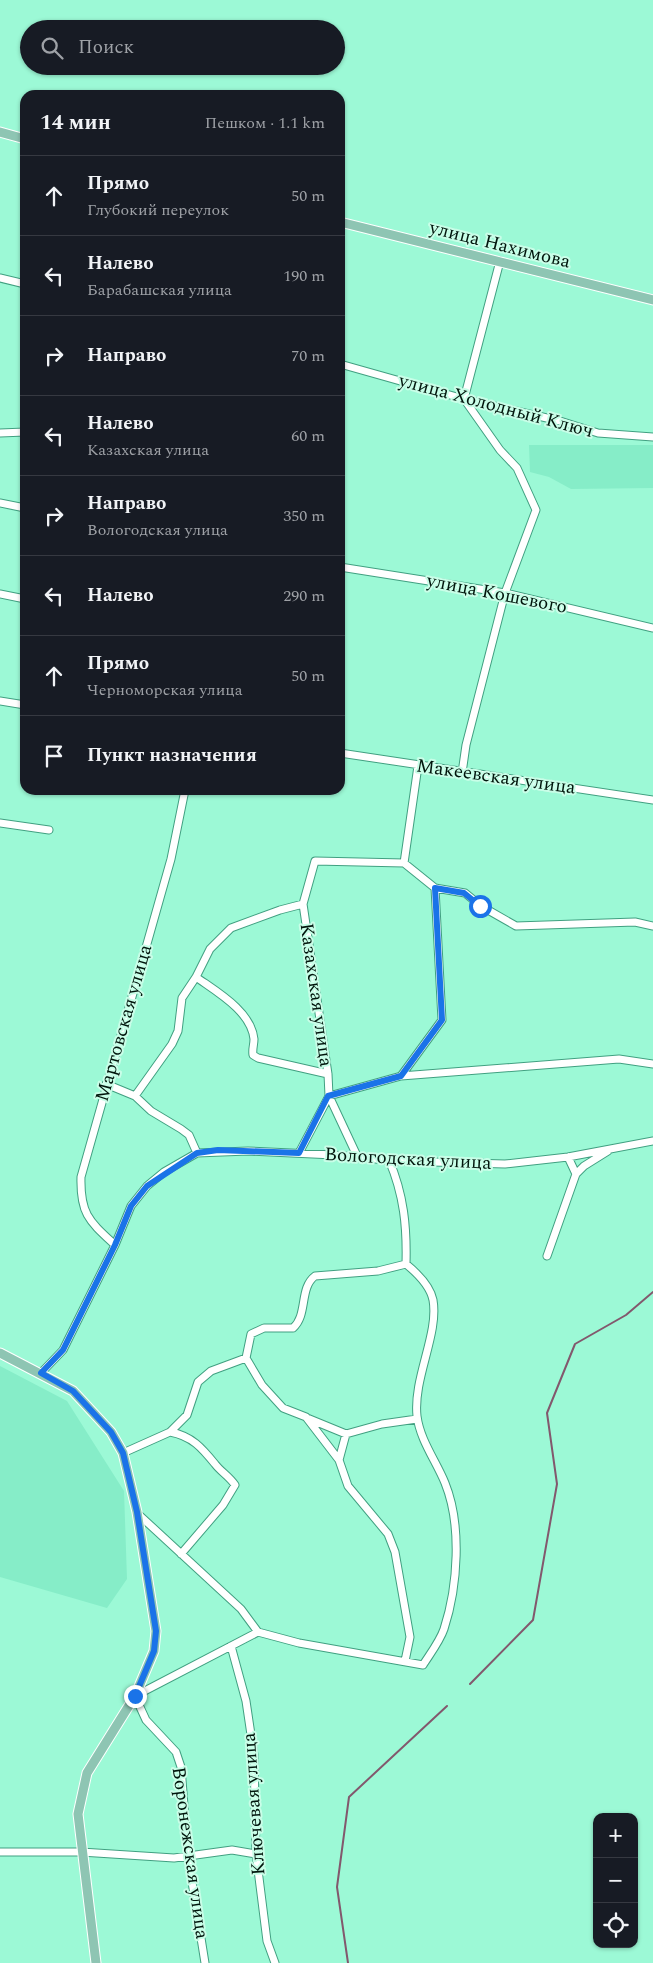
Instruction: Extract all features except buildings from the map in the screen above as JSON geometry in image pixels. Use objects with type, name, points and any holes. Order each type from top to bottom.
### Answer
[{"type":"main road","points":[[0,132],[20,138]]},
{"type":"main road","name":"улица Нахимова","points":[[345,223],[653,300]]},
{"type":"main road","points":[[0,1353],[73,1391],[111,1432],[123,1453],[137,1512],[156,1631],[154,1651],[135,1696],[87,1773],[78,1814],[81,1852],[96,1963]]},
{"type":"street","points":[[462,773],[466,746],[505,593],[536,510],[517,468],[500,450],[464,399],[500,261]]},
{"type":"street","points":[[0,278],[20,283]]},
{"type":"street","name":"улица Холодный Ключ","points":[[345,365],[464,399],[560,421],[598,434],[653,437]]},
{"type":"street","points":[[0,433],[20,432]]},
{"type":"street","points":[[0,503],[20,507]]},
{"type":"street","name":"улица Кошевого","points":[[345,568],[505,593],[653,628]]},
{"type":"street","points":[[0,594],[20,598]]},
{"type":"street","points":[[0,701],[20,704]]},
{"type":"street","name":"Макеевская улица","points":[[345,754],[462,773],[653,800]]},
{"type":"street","points":[[418,766],[404,862],[435,888],[464,893],[480,906],[516,926],[635,922],[653,926]]},
{"type":"street","name":"Мартовская улица","points":[[115,1245],[91,1223],[83,1208],[80,1197],[81,1177],[171,859],[184,795]]},
{"type":"street","points":[[0,823],[49,830]]},
{"type":"street","name":"Казахская улица","points":[[299,1153],[328,1096],[328,1074],[303,904],[314,860],[404,862]]},
{"type":"street","points":[[401,1076],[442,1020],[435,888]]},
{"type":"street","points":[[135,1096],[172,1044],[178,1031],[182,998],[196,977],[210,949],[232,928],[280,910],[303,904]]},
{"type":"street","points":[[196,977],[231,1003],[249,1024],[254,1040],[253,1054],[258,1058],[328,1074]]},
{"type":"street","points":[[358,1158],[328,1096],[401,1076],[619,1059],[653,1064]]},
{"type":"street","points":[[106,1084],[135,1096],[151,1111],[189,1136],[197,1153]]},
{"type":"street","name":"Вологодская улица","points":[[41,1373],[63,1350],[115,1245],[131,1206],[147,1186],[197,1153],[218,1150],[299,1153],[389,1160],[505,1164],[568,1157],[653,1141]]},
{"type":"street","points":[[547,1256],[576,1174],[584,1166],[612,1148]]},
{"type":"street","points":[[568,1157],[576,1174]]},
{"type":"street","points":[[137,1512],[241,1609],[258,1632],[300,1643],[423,1665],[443,1630],[452,1596],[457,1537],[446,1484],[430,1455],[417,1419],[416,1395],[431,1331],[433,1300],[422,1278],[406,1264],[405,1210],[398,1182],[389,1160]]},
{"type":"street","points":[[406,1264],[378,1271],[315,1276],[310,1280],[307,1288],[299,1323],[292,1328],[264,1328],[251,1334],[246,1358],[262,1385],[283,1408],[346,1434],[382,1424],[417,1419]]},
{"type":"street","points":[[123,1453],[170,1432],[188,1416],[198,1382],[211,1371],[246,1358]]},
{"type":"street","points":[[306,1417],[339,1460],[348,1486],[388,1534],[395,1552],[410,1637],[405,1661]]},
{"type":"street","points":[[170,1432],[191,1439],[208,1454],[216,1466],[230,1476],[235,1484],[223,1505],[181,1554]]},
{"type":"street","points":[[339,1460],[346,1434]]},
{"type":"street","points":[[135,1696],[258,1632]]},
{"type":"street","name":"Ключевая улица","points":[[231,1646],[246,1701],[254,1755],[256,1854],[268,1941],[275,1963]]},
{"type":"street","name":"Воронежская улица","points":[[135,1696],[146,1720],[176,1752],[181,1767],[188,1857],[205,1963]]},
{"type":"street","points":[[0,1852],[81,1852],[188,1857],[232,1850],[256,1854]]},
{"type":"shaded area","points":[[529,445],[653,445],[653,488],[571,489],[549,477],[530,472]]},
{"type":"shaded area","points":[[0,1366],[67,1401],[124,1491],[127,1579],[107,1608],[0,1577]]},
{"type":"waterway","points":[[470,1684],[533,1620],[557,1484],[547,1413],[575,1344],[626,1315],[653,1292]]},
{"type":"waterway","points":[[348,1963],[337,1887],[349,1797],[447,1706]]},
{"type":"route","points":[[135,1696],[154,1651],[156,1631],[137,1512],[123,1453],[111,1432],[73,1391],[41,1373],[63,1350],[115,1245],[131,1206],[147,1186],[164,1172],[197,1153],[218,1150],[299,1153],[328,1096],[401,1076],[442,1020],[435,888],[464,893],[480,906]]}]
